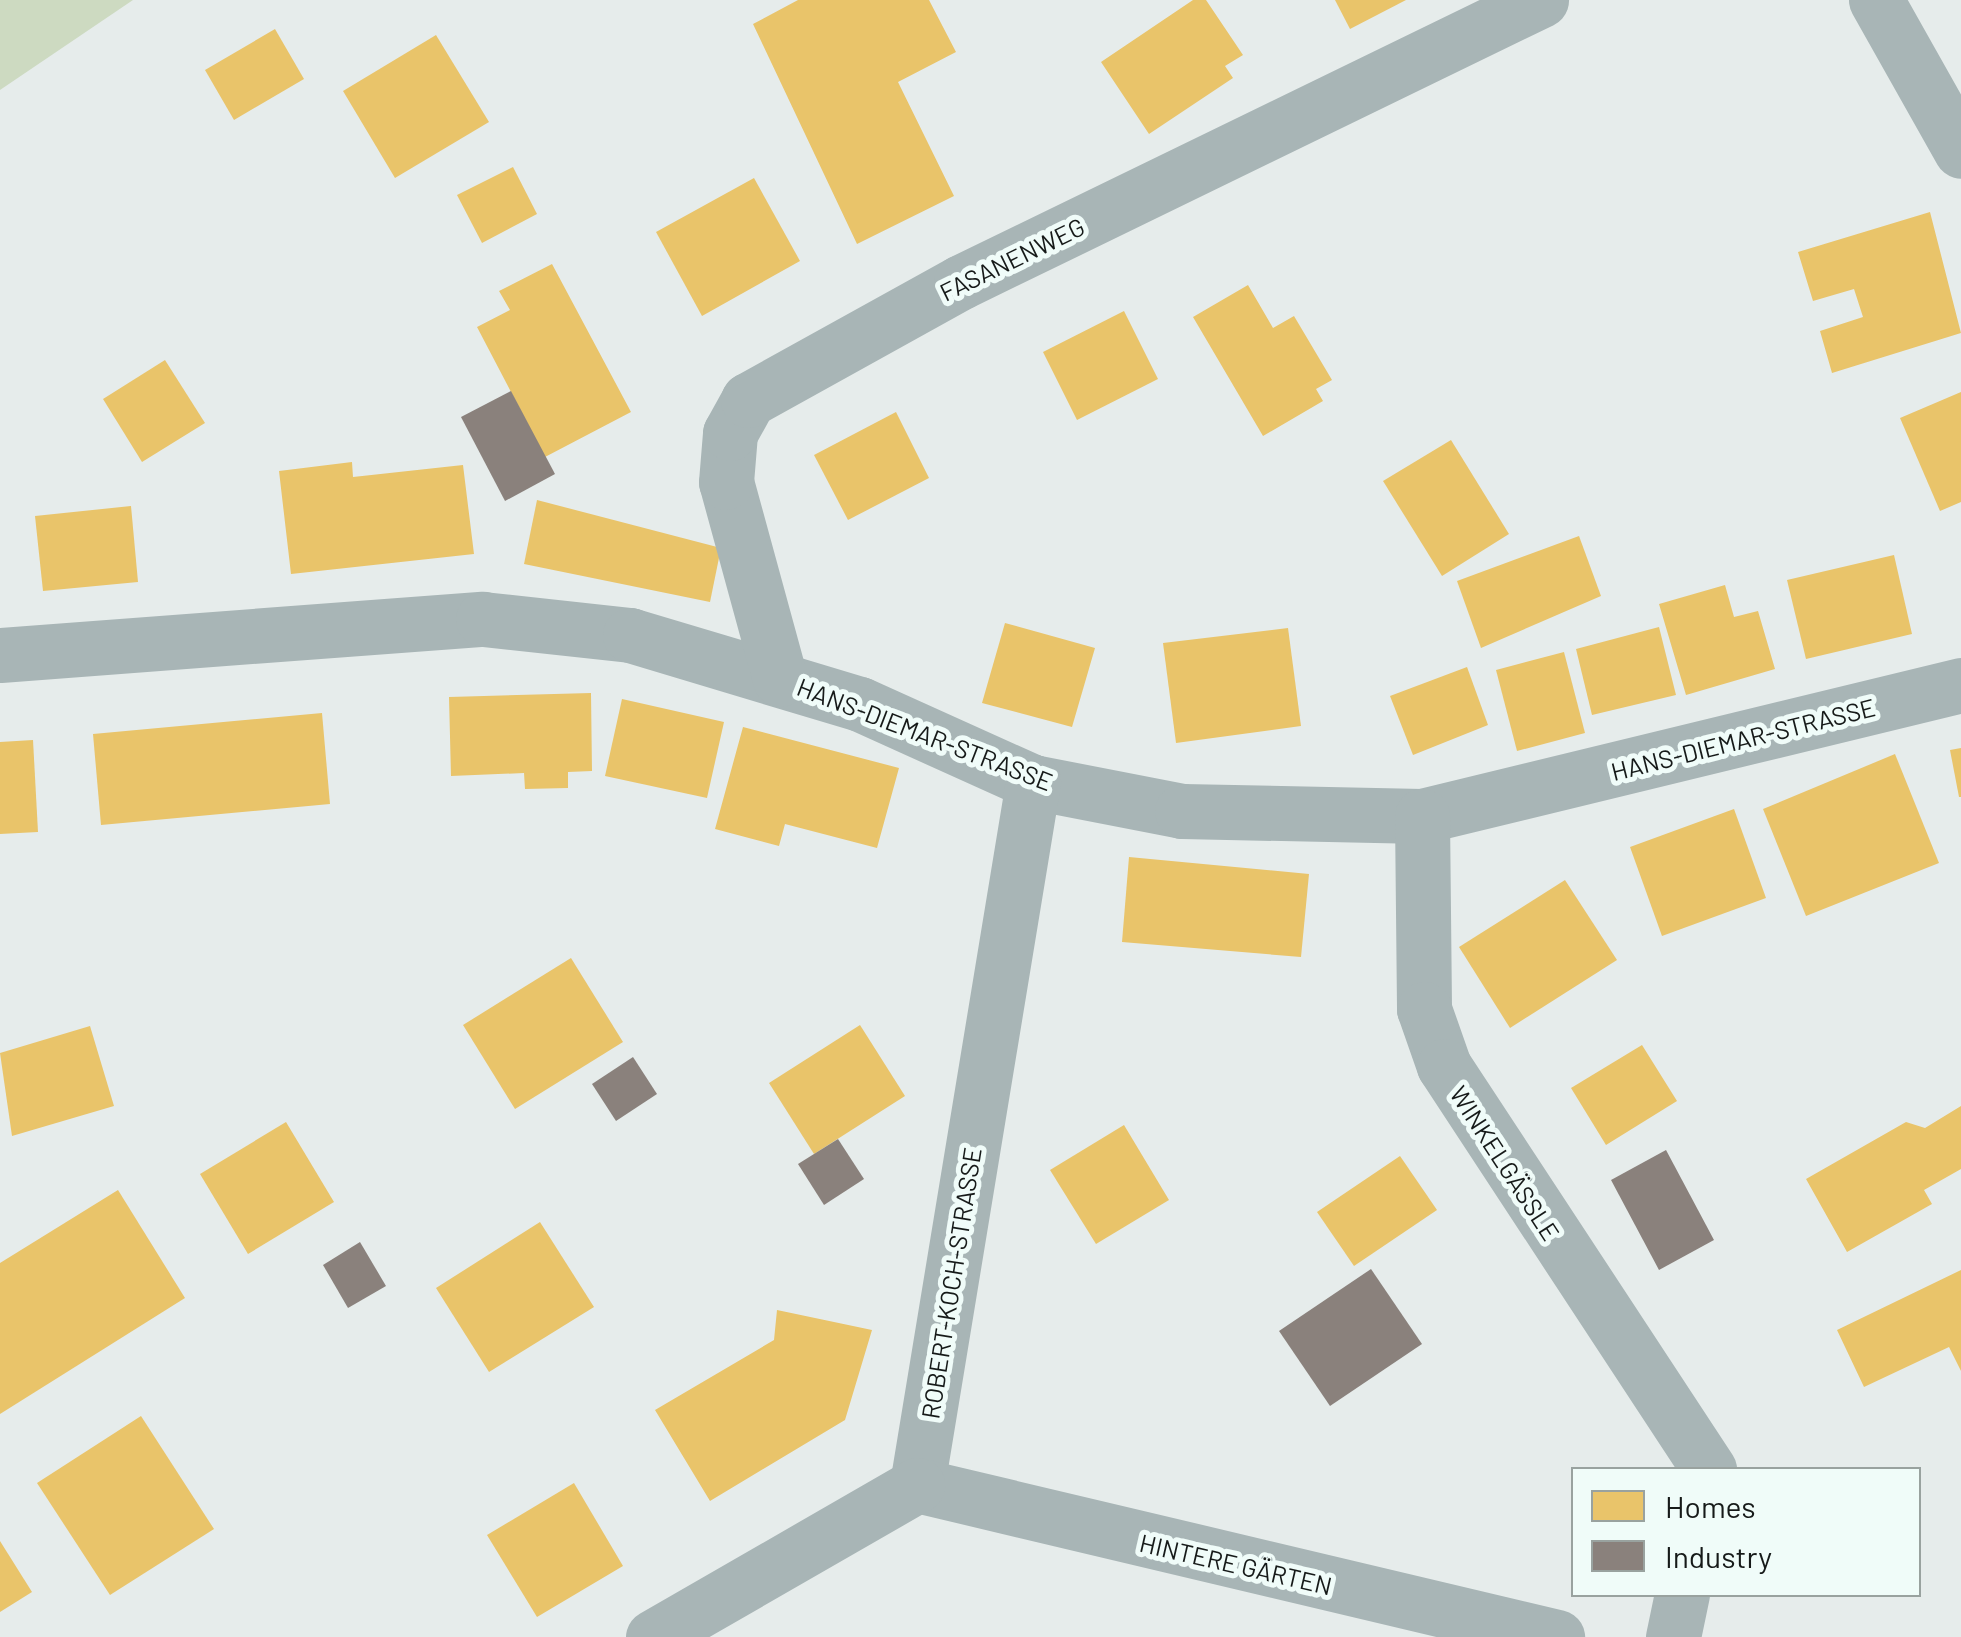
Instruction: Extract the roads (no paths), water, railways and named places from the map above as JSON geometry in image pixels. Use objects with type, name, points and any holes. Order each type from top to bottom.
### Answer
[{"type":"street","name":"FASANENWEG","points":[[780,679],[726,482],[730,432],[748,400],[962,282],[1541,0]]},
{"type":"street","points":[[1876,0],[1961,150]]},
{"type":"street","name":"HANS-DIEMAR-STRASSE","points":[[0,655],[483,618],[630,635],[780,679],[1034,782],[1182,811],[1422,816],[1961,685]]},
{"type":"street","name":"ROBERT-KOCH-STRASSE","points":[[917,1485],[1034,782]]},
{"type":"street","name":"WINKELGÄSSLE","points":[[1422,816],[1424,1009],[1444,1066],[1707,1467]]},
{"type":"street","points":[[653,1637],[917,1485]]},
{"type":"street","name":"HINTERE GÄRTEN","points":[[917,1485],[1557,1637]]},
{"type":"street","points":[[1672,1637],[1681,1597]]}]
